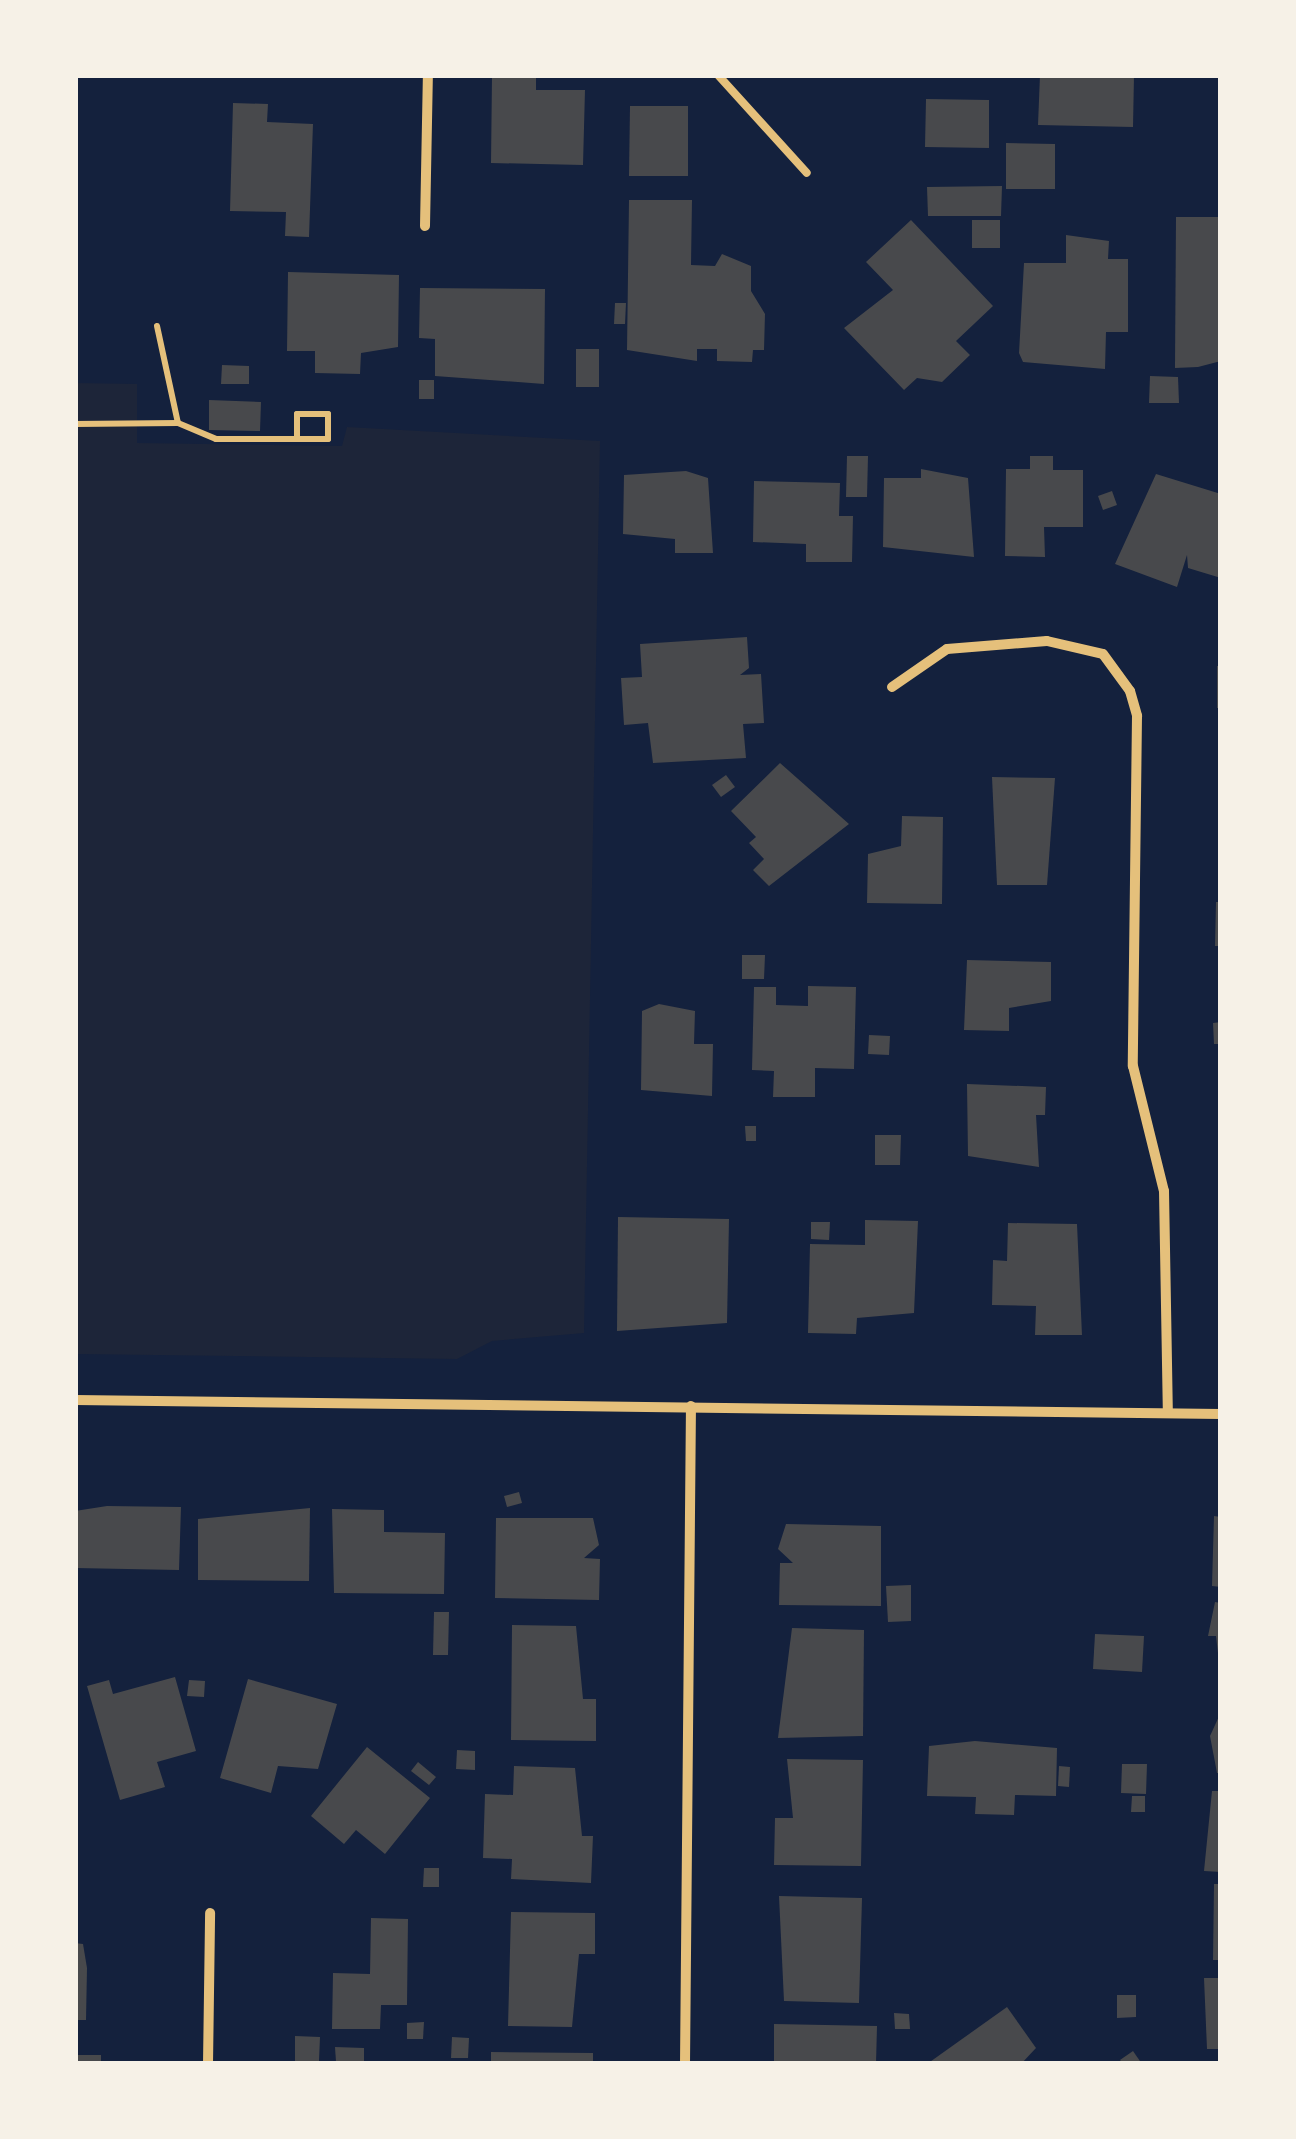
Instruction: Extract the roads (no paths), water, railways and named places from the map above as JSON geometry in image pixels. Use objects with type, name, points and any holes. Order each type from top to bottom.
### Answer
[{"type":"street","points":[[425,226],[428,75]]},
{"type":"street","points":[[892,687],[948,649],[1047,641],[1103,654],[1130,691],[1138,716],[1133,1066],[1164,1190],[1168,1412]]},
{"type":"street","points":[[75,1400],[1221,1414]]},
{"type":"street","points":[[685,2064],[691,1406]]},
{"type":"street","points":[[208,2064],[210,1914]]},
{"type":"lane","points":[[718,75],[807,173]]}]
